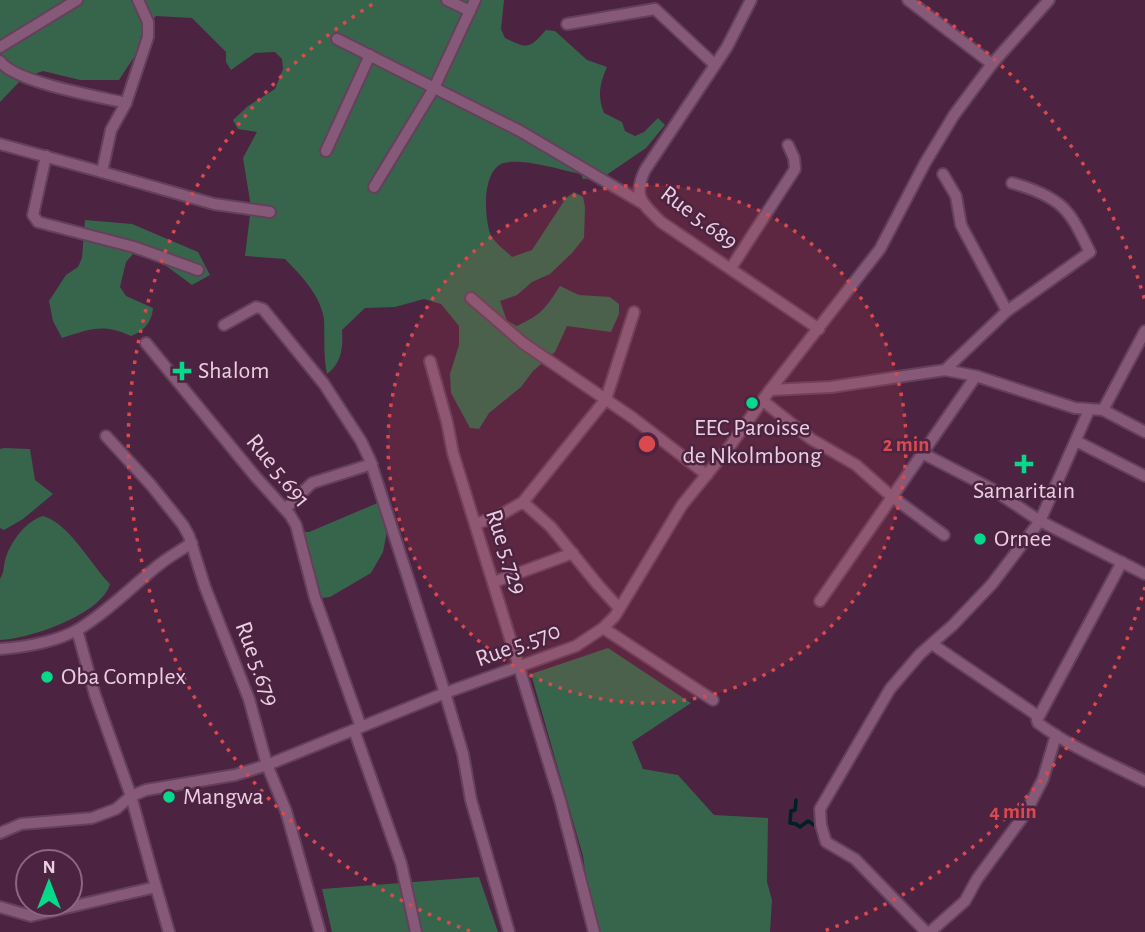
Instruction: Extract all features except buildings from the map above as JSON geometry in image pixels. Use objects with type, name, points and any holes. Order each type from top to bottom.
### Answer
[{"type":"street","points":[[0,47],[77,0]]},
{"type":"street","points":[[102,172],[111,130],[126,103],[148,37],[148,22],[138,0]]},
{"type":"street","points":[[447,0],[470,11]]},
{"type":"street","points":[[374,187],[434,88],[475,0]]},
{"type":"street","name":"Rue 5.689","points":[[751,0],[738,28],[639,181],[642,203],[661,222],[819,329]]},
{"type":"street","points":[[908,0],[992,64]]},
{"type":"street","name":"Rue 5.570","points":[[0,833],[21,824],[92,818],[116,809],[131,796],[146,790],[235,775],[267,765],[445,694],[576,646],[603,628],[620,608],[682,505],[880,249],[925,163],[954,115],[992,64],[1049,0]]},
{"type":"street","points":[[567,24],[654,9],[715,65]]},
{"type":"street","points":[[337,39],[520,131],[642,203]]},
{"type":"street","points":[[326,151],[370,55]]},
{"type":"street","points":[[0,61],[3,66],[23,78],[126,103]]},
{"type":"street","points":[[0,144],[214,204],[271,212]]},
{"type":"street","points":[[731,268],[795,169],[794,158],[788,145]]},
{"type":"street","points":[[46,156],[33,215],[37,222],[134,247],[198,270]]},
{"type":"street","points":[[943,174],[956,196],[961,225],[1007,311]]},
{"type":"street","points":[[945,370],[1007,311],[1090,252],[1069,213],[1059,203],[1012,183]]},
{"type":"street","points":[[471,298],[523,343],[659,437],[707,475]]},
{"type":"street","points":[[224,325],[256,307],[262,309],[324,384],[361,440],[372,464],[445,694],[463,754],[471,800],[509,932]]},
{"type":"street","points":[[476,524],[523,502],[606,399],[634,312]]},
{"type":"street","points":[[1103,410],[1145,331]]},
{"type":"street","name":"Rue 5.691","points":[[146,343],[296,525],[316,598],[401,863],[416,932]]},
{"type":"street","name":"Rue 5.729","points":[[430,361],[464,490],[560,800],[594,932]]},
{"type":"street","points":[[770,390],[831,387],[945,370],[976,376],[1060,405],[1103,410],[1145,432]]},
{"type":"street","points":[[820,601],[976,376]]},
{"type":"street","points":[[763,401],[811,439],[856,465],[891,496],[944,535]]},
{"type":"street","points":[[1056,735],[1043,779],[1026,814],[976,879],[965,901],[928,932],[855,859],[826,842],[820,809],[890,689],[992,584],[1040,521],[1089,410]]},
{"type":"street","name":"Rue 5.679","points":[[106,436],[151,485],[183,525],[192,543],[205,587],[249,699],[267,765],[286,811],[320,932]]},
{"type":"street","points":[[1076,440],[1145,476]]},
{"type":"street","points":[[922,453],[992,489],[1040,521],[1145,574]]},
{"type":"street","points":[[285,509],[312,483],[372,464]]},
{"type":"street","points":[[523,502],[551,527],[620,608]]},
{"type":"street","points":[[0,649],[19,648],[53,640],[77,630],[98,616],[162,562],[192,543]]},
{"type":"street","points":[[494,582],[573,553]]},
{"type":"street","points":[[1122,562],[1038,716],[1038,723],[1145,781]]},
{"type":"street","points":[[603,628],[713,701]]},
{"type":"street","points":[[77,630],[95,695],[131,796],[169,932]]},
{"type":"street","points":[[932,644],[1038,716]]},
{"type":"street","points":[[0,907],[31,916],[156,887]]},
{"type":"green space","points":[[0,0],[504,0],[501,29],[505,38],[528,45],[546,30],[555,31],[587,60],[607,67],[600,90],[602,107],[604,113],[622,122],[625,131],[635,136],[644,132],[658,118],[665,125],[646,148],[602,178],[583,179],[581,174],[532,163],[512,162],[497,167],[488,183],[486,205],[490,233],[496,243],[512,257],[532,250],[566,198],[574,192],[583,197],[585,207],[584,238],[572,253],[550,274],[532,282],[517,295],[500,301],[507,321],[517,326],[532,318],[546,306],[560,286],[579,295],[610,297],[619,304],[619,314],[611,332],[567,326],[555,352],[533,371],[521,387],[489,413],[479,429],[470,428],[451,393],[450,374],[459,345],[459,326],[441,304],[424,299],[395,307],[365,308],[342,330],[340,354],[336,365],[327,374],[324,319],[319,302],[309,286],[285,259],[245,256],[251,207],[243,158],[257,132],[238,129],[233,120],[248,106],[275,89],[283,69],[282,59],[275,52],[255,53],[231,70],[226,62],[226,52],[192,18],[156,16],[142,30],[138,51],[119,80],[80,80],[43,71],[23,78],[0,102]]},
{"type":"green space","points":[[85,220],[132,224],[198,252],[210,275],[192,285],[161,262],[133,254],[126,262],[120,287],[126,296],[153,308],[146,325],[131,336],[112,330],[96,329],[62,338],[53,321],[49,301],[66,275],[78,267],[82,258]]},
{"type":"green space","points":[[0,449],[30,449],[35,480],[53,494],[23,519],[4,530],[0,528]]},
{"type":"green space","points":[[380,502],[388,526],[383,552],[371,573],[330,597],[322,598],[304,532]]},
{"type":"green space","points":[[43,516],[53,520],[71,536],[110,584],[93,606],[79,615],[45,630],[0,640],[0,579],[6,557],[20,532]]},
{"type":"green space","points":[[608,648],[691,703],[632,742],[643,769],[678,775],[714,815],[768,818],[767,882],[772,900],[770,932],[594,932],[583,856],[531,674]]},
{"type":"green space","points":[[479,877],[498,932],[332,932],[322,889]]},
{"type":"waterway","points":[[796,800],[790,823],[800,827],[808,821],[814,825],[817,823]]},
{"type":"place","name":"Shalom","points":[[182,371]]},
{"type":"place","name":"EEC Paroisse de Nkolmbong","points":[[752,403]]},
{"type":"place","name":"Samaritain","points":[[1024,464]]},
{"type":"place","name":"Ornee","points":[[980,539]]},
{"type":"place","name":"Oba Complex","points":[[47,677]]},
{"type":"place","name":"Mangwa","points":[[169,797]]}]
